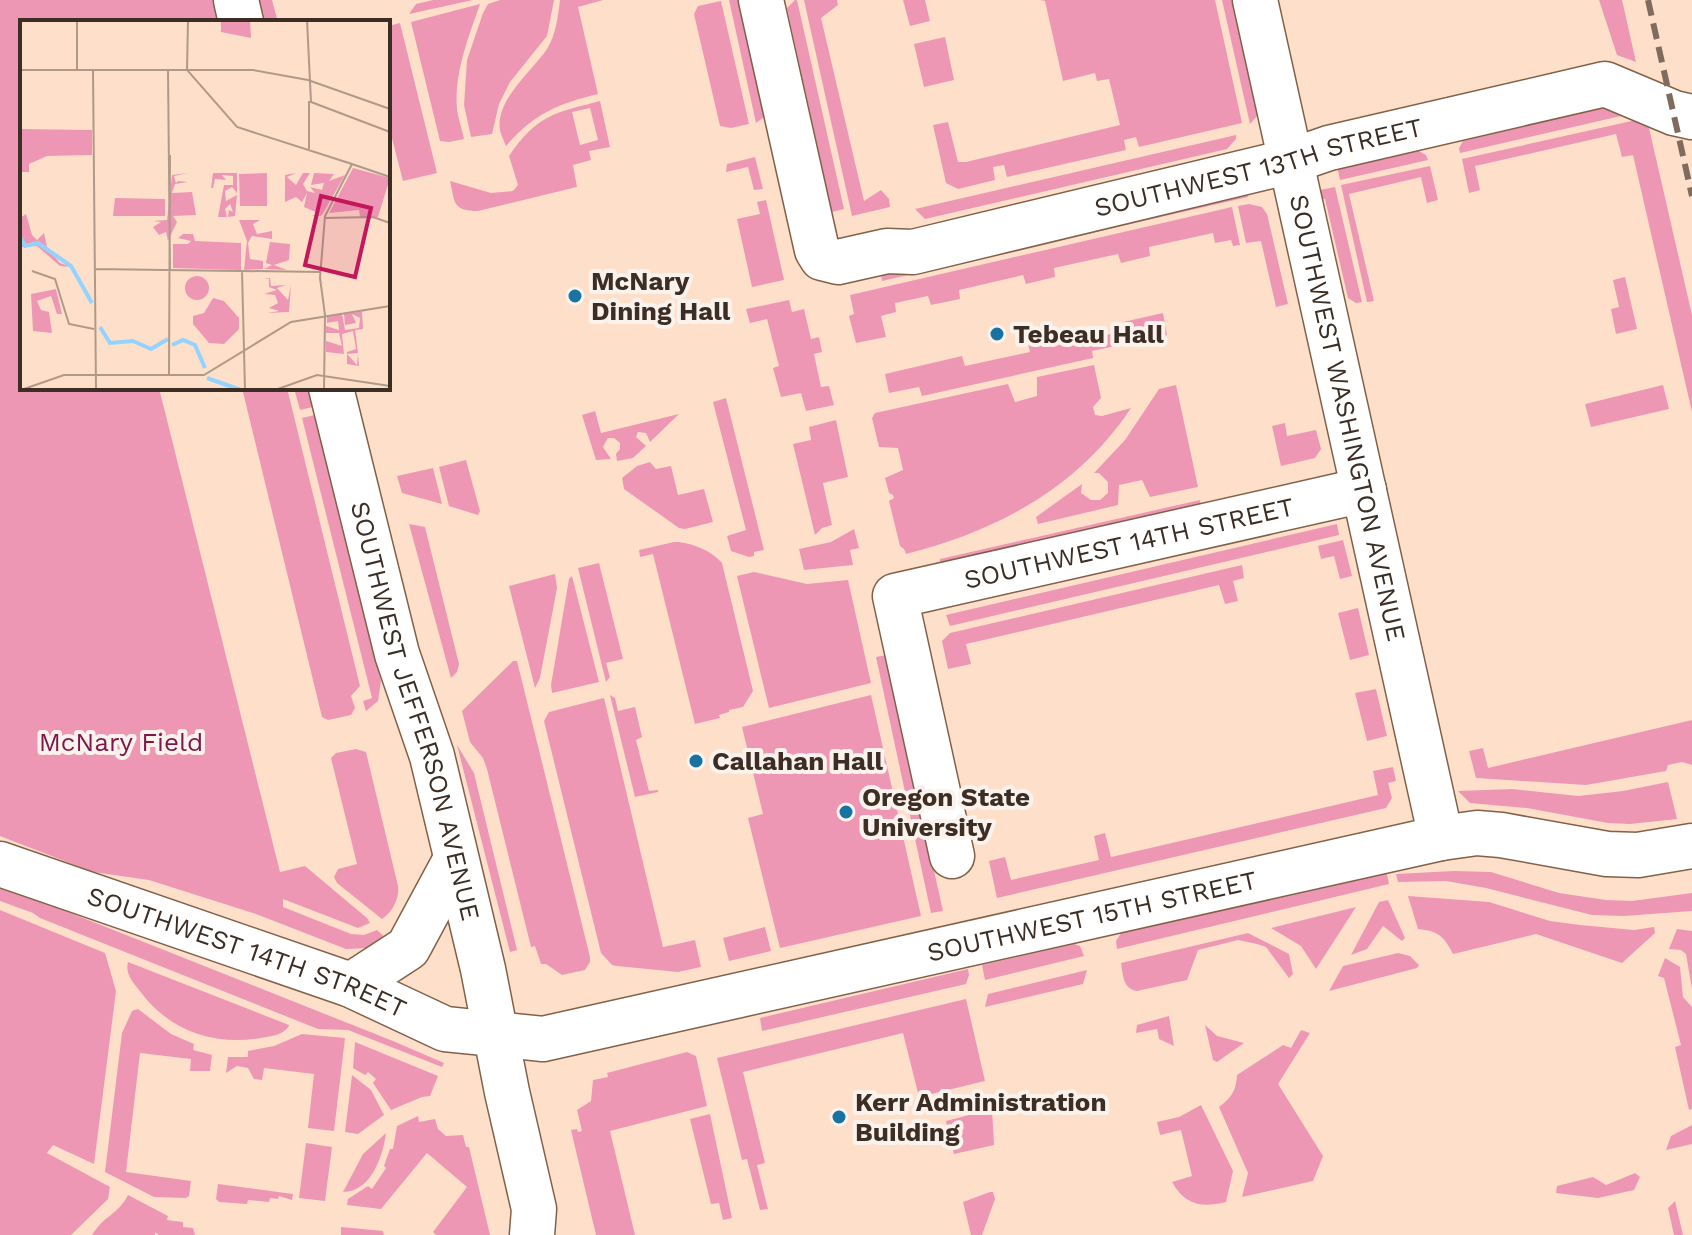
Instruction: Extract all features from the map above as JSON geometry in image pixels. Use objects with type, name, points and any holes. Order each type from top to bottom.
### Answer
[{"type":"street","points":[[236,0],[241,20]]},
{"type":"street","name":"SOUTHWEST 13TH STREET","points":[[761,0],[817,250],[822,258],[838,262],[887,251],[913,252],[1291,161],[1329,148],[1605,84],[1674,113],[1692,117]]},
{"type":"street","name":"SOUTHWEST WASHINGTON AVENUE","points":[[1255,0],[1441,838]]},
{"type":"street","name":"SOUTHWEST JEFFERSON AVENUE","points":[[331,390],[397,654],[432,756],[483,969],[495,1036],[542,1226]]},
{"type":"street","name":"SOUTHWEST 14TH STREET","points":[[952,856],[895,596],[1364,490]]},
{"type":"street","name":"SOUTHWEST 15TH STREET","points":[[495,1036],[543,1039],[1441,838],[1477,833],[1501,835],[1607,854],[1638,855],[1692,846]]},
{"type":"street","points":[[351,985],[408,948],[456,859]]},
{"type":"street","name":"SOUTHWEST 14TH STREET","points":[[0,864],[351,985],[445,1029],[495,1036]]},
{"type":"green space","name":"McNary Field","points":[[0,0],[215,0],[220,20],[20,20],[20,390],[160,390],[280,872],[305,866],[370,923],[358,928],[283,899],[283,907],[351,934],[364,935],[377,930],[388,940],[368,948],[346,949],[256,914],[149,880],[93,872],[0,836]]},
{"type":"green space","points":[[256,0],[272,0],[277,20],[261,20]]},
{"type":"green space","points":[[433,0],[473,0],[409,14],[416,4]]},
{"type":"green space","points":[[500,0],[554,0],[547,36],[510,82],[499,104],[492,134],[471,137],[464,105],[467,60],[483,13],[488,4]]},
{"type":"green space","points":[[560,0],[603,0],[578,7],[598,94],[547,112],[526,126],[506,146],[500,130],[503,108],[516,86],[550,44]]},
{"type":"green space","points":[[729,0],[738,0],[741,5],[765,110],[764,117],[756,123]]},
{"type":"green space","points":[[795,0],[844,209],[832,212],[787,8]]},
{"type":"green space","points":[[804,0],[837,0],[838,5],[821,18],[864,201],[881,190],[889,199],[890,207],[852,216]]},
{"type":"green space","points":[[903,0],[925,0],[930,21],[910,26]]},
{"type":"green space","points":[[1040,0],[1215,0],[1242,123],[1139,147],[1136,137],[1124,140],[1126,150],[1007,177],[1004,165],[993,167],[995,180],[958,189],[946,183],[933,125],[948,122],[958,162],[966,162],[1120,125],[1109,79],[1097,81],[1095,73],[1063,81],[1045,1]]},
{"type":"green space","points":[[1222,0],[1233,0],[1259,114],[1250,124]]},
{"type":"green space","points":[[1599,0],[1622,0],[1636,62],[1617,55]]},
{"type":"green space","points":[[721,1],[749,124],[731,128],[720,126],[694,14],[698,6]]},
{"type":"green space","points":[[480,4],[458,81],[457,108],[464,139],[440,141],[411,22]]},
{"type":"green space","points":[[400,23],[437,173],[403,181],[390,131],[390,26]]},
{"type":"green space","points":[[945,37],[954,80],[924,87],[914,44]]},
{"type":"green space","points":[[600,101],[610,147],[589,151],[591,160],[573,165],[577,187],[478,211],[463,209],[456,204],[450,181],[491,193],[513,191],[518,185],[509,156],[519,142],[548,118]],"holes":[[[590,108],[598,140],[580,145],[572,112]]]},
{"type":"green space","points":[[1599,108],[1619,108],[1634,113],[1460,153],[1463,141]]},
{"type":"green space","points":[[1636,120],[1649,128],[1692,315],[1692,412],[1633,155],[1622,157],[1616,134],[1475,166],[1480,190],[1469,193],[1462,159]]},
{"type":"green space","points":[[1236,135],[1227,149],[925,219],[915,209]]},
{"type":"green space","points":[[1417,150],[1428,160],[1340,180],[1337,166]]},
{"type":"green space","points":[[755,157],[763,189],[754,190],[748,167],[726,172],[727,164]]},
{"type":"green space","points":[[1430,166],[1438,200],[1427,203],[1421,177],[1349,194],[1374,301],[1367,302],[1341,185]]},
{"type":"green space","points":[[1335,187],[1362,302],[1356,303],[1348,298],[1325,199],[1319,199],[1315,191]]},
{"type":"green space","points":[[1246,189],[1248,197],[882,281],[881,274]]},
{"type":"green space","points":[[766,200],[784,280],[752,287],[737,219],[760,214],[757,202]]},
{"type":"green space","points":[[1249,204],[1262,207],[1267,214],[1288,304],[1276,307],[1261,241],[1246,243],[1238,206]]},
{"type":"green space","points":[[1232,207],[1240,245],[1233,246],[1231,240],[1215,243],[1213,233],[1149,247],[1150,256],[1121,263],[1118,254],[1054,268],[1055,277],[1026,284],[1023,275],[959,290],[960,299],[931,305],[928,296],[895,303],[896,312],[881,316],[886,337],[856,343],[849,316],[854,314],[850,295]]},
{"type":"green space","points":[[1625,277],[1637,329],[1616,334],[1611,309],[1619,307],[1613,280]]},
{"type":"green space","points":[[789,300],[792,312],[804,309],[811,339],[819,337],[822,352],[814,354],[821,387],[829,386],[834,405],[806,411],[801,393],[781,397],[773,368],[779,366],[767,319],[750,323],[746,309]]},
{"type":"green space","points":[[1163,313],[1167,335],[1092,351],[1093,358],[922,396],[919,387],[889,393],[885,374],[962,356],[965,366],[1030,352],[1028,343],[1057,337],[1060,345],[1125,331],[1123,322]]},
{"type":"green space","points":[[1094,365],[1101,398],[1093,407],[1095,415],[1131,408],[1086,461],[1061,483],[1003,519],[972,533],[906,554],[900,546],[889,501],[894,498],[889,493],[885,478],[903,470],[898,448],[879,447],[872,418],[875,413],[1008,384],[1015,402],[1037,396],[1037,377]]},
{"type":"green space","points":[[1176,385],[1198,487],[1150,497],[1142,480],[1119,485],[1118,505],[1038,524],[1036,517],[1082,484],[1081,493],[1091,500],[1100,500],[1108,493],[1108,482],[1099,473],[1094,473],[1125,440],[1159,389]]},
{"type":"green space","points":[[1663,385],[1669,409],[1591,427],[1585,404]]},
{"type":"green space","points":[[242,390],[287,390],[360,686],[351,696],[355,708],[351,715],[328,720],[322,717]]},
{"type":"green space","points":[[295,390],[309,390],[313,407],[300,410]]},
{"type":"green space","points":[[726,398],[764,550],[754,552],[754,556],[749,557],[731,551],[727,536],[746,530],[713,402]]},
{"type":"green space","points":[[595,411],[601,433],[679,414],[650,442],[646,433],[638,432],[636,437],[646,446],[633,458],[617,461],[620,443],[614,438],[608,438],[603,447],[611,459],[596,460],[582,415]]},
{"type":"green space","points":[[315,415],[381,681],[378,701],[366,711],[363,701],[372,698],[302,418]]},
{"type":"green space","points":[[836,420],[848,477],[823,483],[832,525],[822,528],[815,535],[793,444],[811,440],[809,427]]},
{"type":"green space","points":[[1285,423],[1287,436],[1316,430],[1321,449],[1315,458],[1281,466],[1272,426]]},
{"type":"green space","points":[[466,460],[480,511],[478,515],[449,506],[439,467]]},
{"type":"green space","points":[[650,462],[656,469],[671,466],[678,495],[704,489],[713,522],[679,528],[624,489],[622,478],[637,466]]},
{"type":"green space","points":[[433,468],[442,504],[402,493],[397,476]]},
{"type":"green space","points":[[1200,500],[1202,511],[937,573],[935,564],[940,559]]},
{"type":"green space","points":[[409,524],[425,527],[459,664],[451,678]]},
{"type":"green space","points":[[1337,524],[1339,535],[950,626],[946,615]]},
{"type":"green space","points":[[854,529],[859,548],[850,550],[853,565],[804,570],[799,549],[831,542]]},
{"type":"green space","points":[[1343,540],[1352,576],[1340,579],[1334,556],[1321,559],[1318,546]]},
{"type":"green space","points":[[674,542],[700,548],[722,563],[753,691],[743,707],[729,710],[719,715],[720,718],[695,724],[653,554],[640,557],[639,550]]},
{"type":"green space","points":[[599,563],[623,659],[606,663],[610,677],[606,682],[578,568]]},
{"type":"green space","points":[[1242,565],[1244,578],[1233,581],[1238,601],[1225,604],[1219,585],[966,644],[971,664],[948,669],[942,641],[950,633]]},
{"type":"green space","points":[[754,572],[807,584],[848,580],[871,683],[769,708],[737,576]]},
{"type":"green space","points":[[555,574],[557,588],[540,678],[535,688],[509,586]]},
{"type":"green space","points":[[572,576],[599,682],[552,693],[569,579]]},
{"type":"green space","points":[[1358,608],[1369,655],[1350,660],[1338,613]]},
{"type":"green space","points":[[886,655],[943,911],[931,913],[876,657]]},
{"type":"green space","points":[[513,661],[517,661],[590,957],[585,970],[562,975],[541,964],[535,946],[531,947],[487,769],[483,758],[470,742],[462,711]]},
{"type":"green space","points":[[1376,689],[1387,736],[1367,741],[1355,693]]},
{"type":"green space","points":[[610,695],[615,698],[618,711],[635,707],[642,737],[636,740],[649,791],[658,792],[635,797]]},
{"type":"green space","points":[[871,695],[921,916],[780,948],[748,818],[763,814],[742,727]]},
{"type":"green space","points":[[604,698],[663,947],[695,940],[701,967],[678,972],[617,966],[601,953],[544,721],[549,712]]},
{"type":"green space","points":[[1692,720],[1692,765],[1682,762],[1668,765],[1666,771],[1586,785],[1476,778],[1469,751],[1483,748],[1488,768]]},
{"type":"green space","points":[[457,745],[474,773],[517,950],[510,952]]},
{"type":"green space","points":[[356,749],[366,752],[398,886],[394,905],[382,919],[337,883],[334,877],[338,869],[357,864],[331,758],[336,753]]},
{"type":"green space","points":[[1393,767],[1396,781],[1388,783],[1392,798],[1386,808],[997,898],[989,861],[1005,857],[1011,880],[1099,860],[1094,836],[1105,833],[1111,857],[1133,852],[1378,795],[1373,771]]},
{"type":"green space","points":[[1668,782],[1677,819],[1630,824],[1527,808],[1470,803],[1458,791],[1512,789],[1578,796]]},
{"type":"green space","points":[[1491,872],[1559,893],[1606,900],[1632,901],[1692,893],[1692,911],[1592,915],[1446,881],[1398,882],[1396,874]]},
{"type":"green space","points":[[1387,874],[1389,884],[1117,949],[1116,941],[1121,933],[1332,883]]},
{"type":"green space","points":[[0,885],[444,1063],[442,1067],[348,1030],[318,1029],[40,918],[0,901]]},
{"type":"green space","points":[[1408,896],[1489,902],[1550,921],[1634,930],[1654,927],[1655,933],[1622,963],[1536,934],[1453,954],[1440,936],[1418,929]]},
{"type":"green space","points":[[1388,900],[1405,938],[1402,941],[1383,926],[1367,949],[1351,955],[1379,902]]},
{"type":"green space","points":[[1356,907],[1316,969],[1301,946],[1271,928]]},
{"type":"green space","points":[[0,910],[105,953],[116,991],[94,1164],[53,1145],[47,1153],[110,1187],[108,1199],[71,1235],[0,1235]]},
{"type":"green space","points":[[765,927],[771,951],[729,961],[723,938]]},
{"type":"green space","points":[[1677,929],[1692,931],[1692,989],[1686,954],[1681,950],[1669,949]]},
{"type":"green space","points":[[1248,933],[1289,954],[1293,974],[1289,978],[1266,947],[1238,940],[1198,950],[1187,980],[1137,991],[1124,981],[1121,963]]},
{"type":"green space","points":[[1074,944],[1080,946],[1084,956],[985,980],[982,965]]},
{"type":"green space","points":[[1398,953],[1410,956],[1419,965],[1417,968],[1329,991],[1343,966]]},
{"type":"green space","points":[[1665,958],[1680,967],[1683,997],[1692,1007],[1692,1109],[1689,1110],[1675,1047],[1681,1045],[1664,978],[1658,976]]},
{"type":"green space","points":[[128,962],[289,1026],[277,1035],[243,1040],[225,1040],[192,1032],[163,1016],[151,1004],[130,977]]},
{"type":"green space","points":[[968,969],[966,984],[762,1031],[760,1018]]},
{"type":"green space","points":[[1087,970],[1083,984],[985,1007],[988,994]]},
{"type":"green space","points":[[966,999],[985,1081],[919,1097],[903,1033],[743,1072],[765,1163],[757,1165],[768,1209],[760,1210],[747,1159],[742,1160],[717,1058]]},
{"type":"green space","points":[[138,1009],[171,1034],[194,1044],[193,1050],[212,1055],[210,1071],[190,1071],[191,1059],[140,1053],[126,1172],[191,1181],[186,1198],[154,1197],[105,1172],[122,1033],[132,1011]]},
{"type":"green space","points":[[1169,1016],[1174,1046],[1159,1039],[1157,1029],[1136,1033],[1137,1025]]},
{"type":"green space","points":[[1205,1025],[1217,1036],[1244,1043],[1217,1062],[1213,1060]]},
{"type":"green space","points":[[1301,1030],[1310,1033],[1278,1084],[1323,1156],[1313,1181],[1242,1197],[1248,1173],[1219,1107],[1232,1093],[1237,1075],[1283,1045],[1291,1048]]},
{"type":"green space","points":[[302,1034],[345,1038],[334,1131],[308,1128],[314,1074],[264,1068],[262,1080],[254,1079],[248,1068],[237,1066],[226,1073],[228,1057],[248,1057],[248,1051],[274,1046]]},
{"type":"green space","points":[[355,1042],[438,1076],[430,1096],[391,1110],[373,1083],[376,1079],[368,1072],[365,1075],[353,1068]]},
{"type":"green space","points":[[687,1052],[696,1056],[707,1106],[610,1131],[635,1235],[596,1235],[571,1130],[582,1131],[577,1110],[591,1101],[593,1080],[608,1077],[607,1073]]},
{"type":"green space","points":[[352,1075],[371,1090],[384,1115],[358,1134],[345,1132]]},
{"type":"green space","points":[[1201,1105],[1233,1171],[1226,1202],[1209,1205],[1194,1203],[1177,1190],[1172,1182],[1192,1176],[1181,1130],[1160,1135],[1157,1122],[1179,1117]]},
{"type":"green space","points":[[992,1109],[994,1145],[954,1154],[946,1121]]},
{"type":"green space","points":[[710,1114],[732,1218],[723,1220],[719,1203],[711,1204],[690,1119]]},
{"type":"green space","points":[[418,1116],[419,1122],[435,1119],[438,1129],[446,1136],[463,1135],[466,1147],[469,1147],[490,1235],[436,1235],[433,1232],[467,1187],[427,1153],[381,1209],[347,1205],[348,1199],[368,1186],[372,1189],[386,1168],[384,1166],[390,1149],[393,1149],[397,1126]]},
{"type":"green space","points":[[1692,1125],[1692,1144],[1666,1150],[1671,1136]]},
{"type":"green space","points":[[386,1133],[374,1171],[361,1186],[343,1192],[363,1154]]},
{"type":"green space","points":[[306,1143],[332,1147],[325,1201],[299,1198]]},
{"type":"green space","points":[[1635,1173],[1640,1177],[1634,1190],[1598,1198],[1556,1193],[1557,1186],[1593,1177],[1606,1185]]},
{"type":"green space","points":[[218,1184],[293,1194],[292,1200],[279,1196],[278,1199],[270,1198],[269,1202],[219,1202],[216,1199]]},
{"type":"green space","points":[[993,1192],[995,1199],[982,1235],[971,1235],[963,1202]]},
{"type":"green space","points":[[128,1195],[168,1216],[167,1220],[183,1222],[183,1227],[193,1228],[195,1235],[159,1235],[155,1232],[155,1235],[92,1235]]},
{"type":"green space","points":[[1675,1201],[1683,1235],[1674,1235],[1668,1208]]},
{"type":"green space","points":[[341,1227],[383,1231],[384,1235],[341,1235]]},
{"type":"railway","points":[[1648,0],[1692,196]]},
{"type":"place","name":"McNary Dining Hall","points":[[575,296]]},
{"type":"place","name":"Tebeau Hall","points":[[997,334]]},
{"type":"place","name":"Callahan Hall","points":[[696,761]]},
{"type":"place","name":"Oregon State University","points":[[846,812]]},
{"type":"place","name":"Kerr Administration Building","points":[[839,1117]]}]
